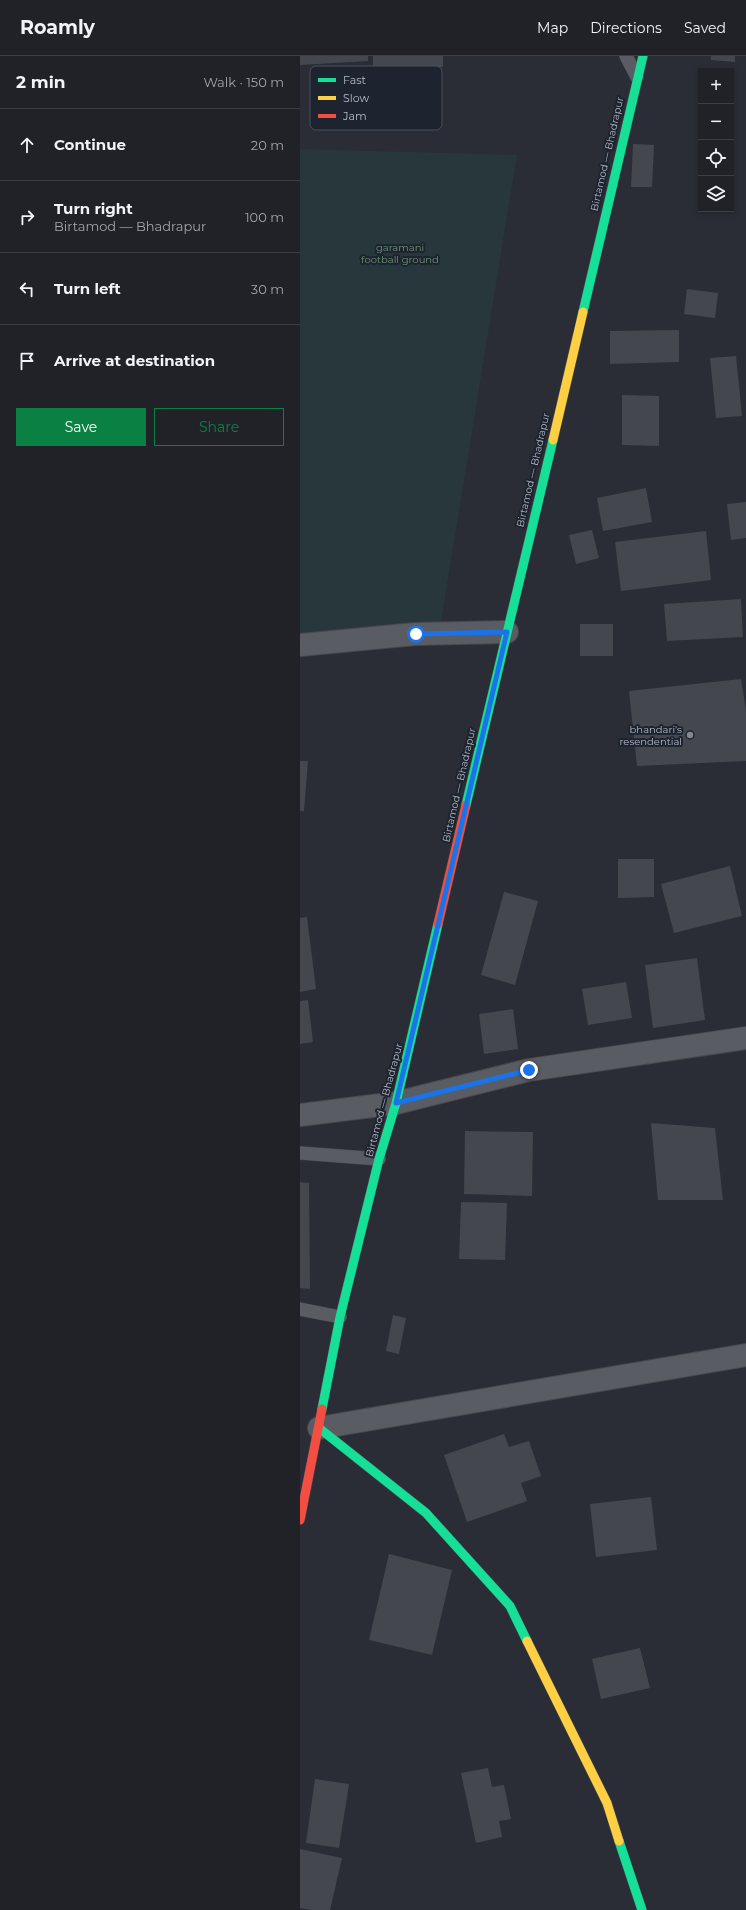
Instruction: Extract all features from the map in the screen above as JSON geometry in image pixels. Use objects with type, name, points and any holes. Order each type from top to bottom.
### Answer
[{"type":"main road","name":"Birtamod — Bhadrapur","points":[[300,1520],[340,1318],[379,1159],[396,1103],[642,56]]},
{"type":"main road","points":[[319,1428],[426,1513],[510,1606],[607,1803],[642,1910]]},
{"type":"street","points":[[300,645],[416,634],[507,632]]},
{"type":"street","points":[[300,1115],[396,1103],[529,1070],[746,1038]]},
{"type":"street","points":[[319,1428],[746,1355]]},
{"type":"lane","points":[[626,56],[637,77]]},
{"type":"lane","points":[[300,1153],[379,1159]]},
{"type":"lane","points":[[300,1309],[340,1318]]},
{"type":"green space","name":"garamani football ground","points":[[300,149],[517,155],[440,628],[300,636]]},
{"type":"building","points":[[300,56],[368,56],[368,61],[300,65]]},
{"type":"building","points":[[373,56],[443,56],[443,67],[373,66]]},
{"type":"building","points":[[711,56],[735,56],[735,62],[711,60]]},
{"type":"building","points":[[633,144],[654,145],[652,187],[631,187]]},
{"type":"building","points":[[687,289],[718,293],[715,318],[684,314]]},
{"type":"building","points":[[679,330],[679,362],[610,364],[610,331]]},
{"type":"building","points":[[736,356],[742,416],[716,418],[710,358]]},
{"type":"building","points":[[622,395],[659,396],[659,446],[622,445]]},
{"type":"building","points":[[646,488],[652,522],[603,531],[597,498]]},
{"type":"building","points":[[746,502],[746,538],[731,540],[727,504]]},
{"type":"building","points":[[592,530],[599,558],[576,564],[569,535]]},
{"type":"building","points":[[706,531],[711,580],[621,591],[615,542]]},
{"type":"building","points":[[741,599],[743,637],[667,641],[664,604]]},
{"type":"building","points":[[580,624],[613,624],[613,656],[580,656]]},
{"type":"building","name":"bhandari's resendential","points":[[741,679],[746,710],[746,761],[637,766],[629,691]]},
{"type":"building","points":[[300,761],[308,761],[304,811],[300,811]]},
{"type":"building","points":[[618,859],[654,859],[654,897],[618,898]]},
{"type":"building","points":[[730,866],[742,916],[674,933],[661,884]]},
{"type":"building","points":[[504,892],[538,901],[515,985],[481,975]]},
{"type":"building","points":[[307,917],[316,989],[300,992],[300,918]]},
{"type":"building","points":[[697,958],[705,1020],[653,1028],[645,965]]},
{"type":"building","points":[[626,982],[632,1018],[588,1025],[582,989]]},
{"type":"building","points":[[308,1000],[313,1042],[300,1044],[300,1001]]},
{"type":"building","points":[[513,1009],[518,1049],[484,1054],[479,1014]]},
{"type":"building","points":[[651,1123],[715,1128],[723,1200],[658,1200]]},
{"type":"building","points":[[465,1131],[533,1132],[532,1196],[464,1194]]},
{"type":"building","points":[[300,1182],[309,1183],[310,1289],[300,1288]]},
{"type":"building","points":[[461,1202],[507,1203],[505,1260],[459,1259]]},
{"type":"building","points":[[393,1315],[406,1318],[399,1354],[386,1351]]},
{"type":"building","points":[[504,1434],[509,1447],[529,1441],[541,1476],[521,1483],[527,1501],[467,1522],[444,1455]]},
{"type":"building","points":[[651,1497],[657,1550],[596,1557],[590,1504]]},
{"type":"building","points":[[389,1554],[452,1570],[432,1655],[369,1640]]},
{"type":"building","points":[[640,1648],[650,1688],[601,1699],[592,1659]]},
{"type":"building","points":[[488,1768],[492,1787],[504,1785],[511,1819],[499,1821],[502,1837],[476,1843],[461,1773]]},
{"type":"building","points":[[315,1779],[349,1784],[339,1848],[306,1843]]},
{"type":"building","points":[[300,1849],[342,1858],[330,1910],[300,1908]]},
{"type":"traffic: fast","points":[[583,312],[643,56]]},
{"type":"traffic: fast","points":[[466,805],[553,440]]},
{"type":"traffic: fast","points":[[322,1409],[340,1317],[379,1159],[396,1103],[438,924]]},
{"type":"traffic: fast","points":[[319,1428],[426,1513],[510,1606],[527,1641]]},
{"type":"traffic: fast","points":[[619,1841],[642,1910]]},
{"type":"traffic: slow","points":[[553,440],[583,312]]},
{"type":"traffic: slow","points":[[527,1641],[607,1803],[619,1841]]},
{"type":"traffic: jam","points":[[438,924],[466,805]]},
{"type":"traffic: jam","points":[[300,1520],[322,1409]]},
{"type":"place","name":"bhandari's resendential","points":[[690,735]]},
{"type":"route","points":[[416,634],[507,632],[396,1103],[529,1070]]}]
